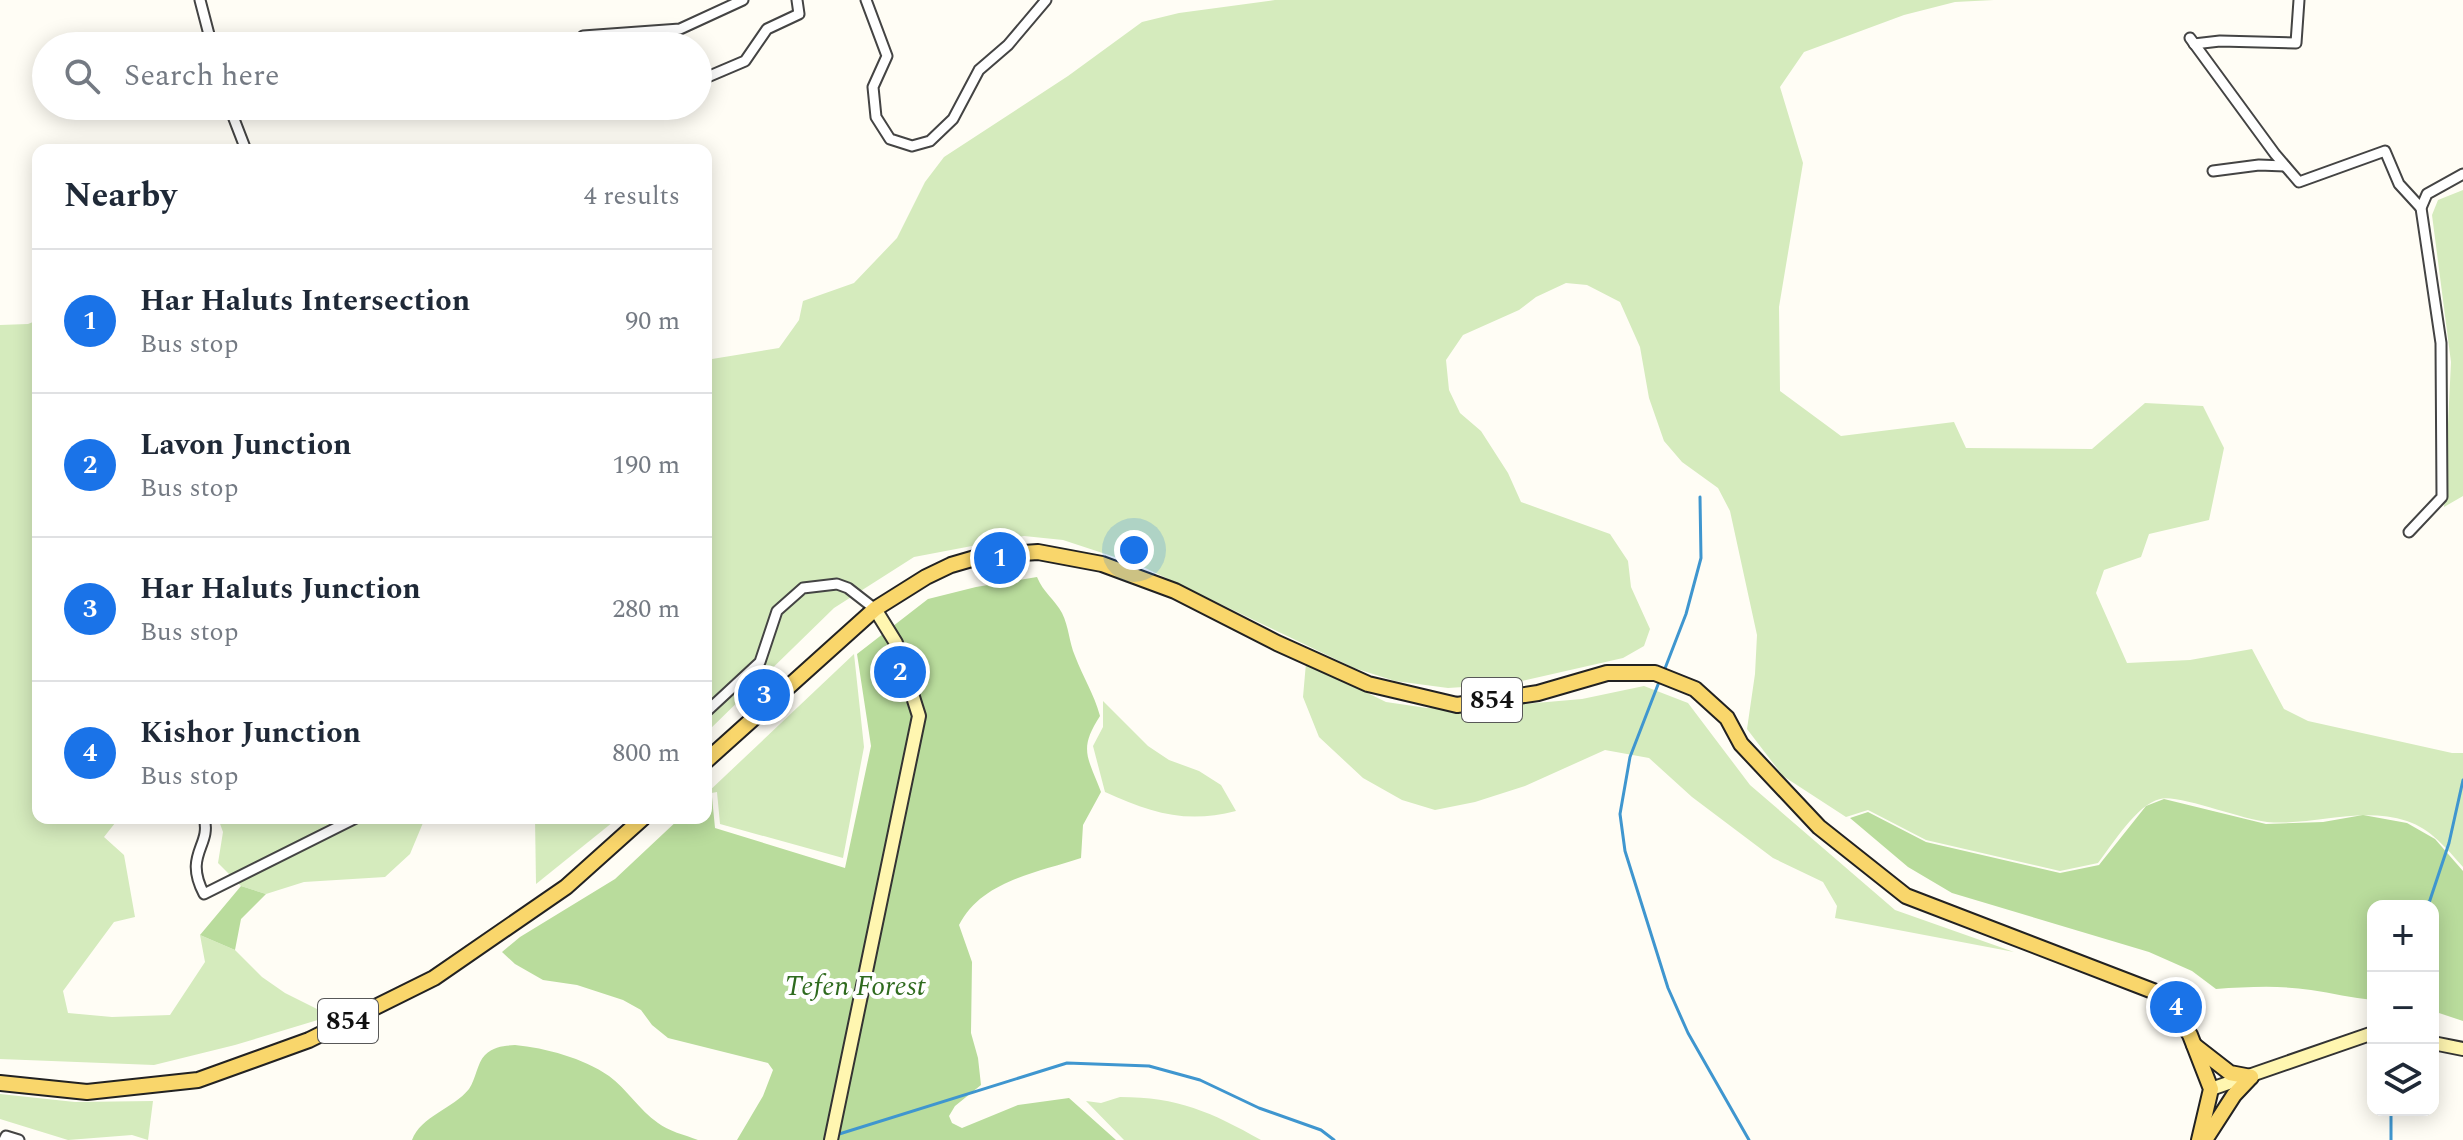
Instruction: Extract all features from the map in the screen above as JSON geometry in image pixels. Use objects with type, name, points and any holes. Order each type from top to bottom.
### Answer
[{"type":"main road","name":"854","points":[[712,756],[875,609],[926,577],[951,565],[982,556],[1038,552],[1102,564],[1175,591],[1277,643],[1368,684],[1457,705],[1538,693],[1607,673],[1655,673],[1695,689],[1727,718],[1741,744],[1819,827],[1906,896],[2153,991],[2176,1013],[2211,1089]]},
{"type":"main road","points":[[831,1140],[919,716],[896,643],[875,609]]},
{"type":"main road","name":"854","points":[[0,1083],[87,1092],[198,1080],[309,1040],[434,978],[566,887],[636,824]]},
{"type":"main road","points":[[2202,1140],[2211,1089],[2367,1035]]},
{"type":"main road","points":[[2438,1044],[2463,1049]]},
{"type":"main road","points":[[2193,1045],[2230,1073],[2251,1077]]},
{"type":"main road","points":[[2202,1140],[2251,1077]]},
{"type":"street","points":[[200,0],[208,32]]},
{"type":"street","points":[[638,32],[680,29],[743,0]]},
{"type":"street","points":[[712,75],[745,61],[767,29],[799,14],[797,0]]},
{"type":"street","points":[[866,0],[887,56],[873,87],[876,117],[890,139],[912,146],[930,141],[953,119],[979,70],[1008,45],[1046,0]]},
{"type":"street","points":[[2299,0],[2296,43],[2192,41],[2299,182],[2385,151],[2399,184],[2421,208]]},
{"type":"street","points":[[234,120],[244,144]]},
{"type":"street","points":[[2213,171],[2259,165],[2285,166]]},
{"type":"street","points":[[2409,532],[2442,497],[2441,343],[2421,208],[2427,194],[2463,174]]},
{"type":"street","points":[[712,706],[760,662],[777,611],[803,588],[837,584],[848,588],[875,609]]},
{"type":"street","points":[[205,824],[206,832],[195,864],[204,894],[344,824]]},
{"type":"street","points":[[4,1140],[6,1136],[19,1140]]},
{"type":"green space","points":[[1275,0],[1994,0],[1955,2],[1904,15],[1804,52],[1780,87],[1803,163],[1779,307],[1780,391],[1841,436],[1954,422],[1966,448],[2092,449],[2145,403],[2203,406],[2224,448],[2209,520],[2149,534],[2141,557],[2104,570],[2096,593],[2127,663],[2190,660],[2252,649],[2284,709],[2308,721],[2463,753],[2463,867],[2438,840],[2407,821],[2372,815],[2267,822],[2169,798],[2160,799],[2142,809],[2098,863],[2060,871],[1926,840],[1868,810],[1846,817],[1783,776],[1747,729],[1757,635],[1730,511],[1718,488],[1682,462],[1664,441],[1649,398],[1640,347],[1620,302],[1587,285],[1566,283],[1536,297],[1519,310],[1463,335],[1446,360],[1449,390],[1460,413],[1481,431],[1508,473],[1521,502],[1610,534],[1628,561],[1631,587],[1650,629],[1644,646],[1623,658],[1509,684],[1448,688],[1395,681],[1354,668],[1139,565],[1063,540],[1024,536],[914,557],[834,608],[712,727],[712,359],[779,348],[799,320],[803,301],[854,283],[897,238],[925,182],[944,157],[1068,76],[1142,22],[1179,13]]},
{"type":"green space","points":[[2463,190],[2463,496],[2444,507],[2451,362],[2432,215],[2438,200]]},
{"type":"green space","points":[[32,322],[32,824],[114,824],[104,837],[124,855],[135,917],[114,922],[63,991],[68,1013],[112,1017],[170,1015],[205,962],[200,935],[235,950],[262,977],[285,993],[331,1016],[154,1065],[0,1059],[0,325]]},
{"type":"green space","name":"Tefen Forest","points":[[1037,577],[1062,613],[1073,651],[1100,716],[1089,737],[1087,754],[1101,792],[1083,825],[1081,858],[996,888],[969,910],[959,925],[972,962],[971,1033],[981,1085],[955,1106],[949,1116],[952,1123],[962,1128],[1018,1105],[1069,1098],[1116,1140],[737,1140],[763,1096],[773,1070],[768,1063],[668,1038],[652,1025],[641,1010],[623,1000],[577,985],[543,980],[515,964],[502,952],[520,937],[615,879],[674,824],[712,824],[712,797],[715,828],[845,868],[871,746],[857,654],[928,599]]},
{"type":"green space","points":[[854,654],[864,747],[843,858],[720,824],[717,792],[712,793],[712,788]]},
{"type":"green space","points":[[1306,663],[1386,702],[1427,708],[1490,707],[1582,699],[1644,686],[1688,703],[1750,785],[1895,910],[2014,952],[1835,918],[1837,906],[1823,882],[1773,858],[1692,797],[1649,758],[1605,750],[1525,786],[1475,802],[1435,810],[1402,800],[1363,778],[1319,737],[1303,697]]},
{"type":"green space","points":[[1103,701],[1148,746],[1169,760],[1199,771],[1221,785],[1236,811],[1201,816],[1169,814],[1138,806],[1105,792],[1093,746],[1103,727]]},
{"type":"green space","points":[[2164,799],[2266,824],[2323,822],[2363,815],[2407,823],[2435,839],[2463,871],[2463,1021],[2439,1013],[2439,900],[2367,900],[2367,999],[2287,987],[2216,989],[2192,971],[2149,952],[1952,893],[1908,867],[1850,818],[1868,812],[1926,842],[2060,873],[2099,865],[2146,806]]},
{"type":"green space","points":[[220,824],[422,824],[410,854],[385,877],[304,882],[266,894],[241,886],[218,863],[223,832]]},
{"type":"green space","points":[[535,824],[611,824],[536,884]]},
{"type":"green space","points":[[241,886],[266,894],[241,919],[235,950],[200,935]]},
{"type":"green space","points":[[515,1045],[564,1055],[588,1064],[615,1081],[658,1123],[698,1140],[412,1140],[422,1125],[469,1089],[480,1062],[488,1052]]},
{"type":"green space","points":[[0,1094],[75,1102],[153,1101],[148,1140],[132,1135],[68,1140],[0,1119]]},
{"type":"green space","points":[[1120,1097],[1159,1100],[1194,1108],[1261,1140],[1124,1140],[1086,1101],[1101,1103]]},
{"type":"waterway","points":[[1664,671],[1686,614],[1701,558],[1700,497]]},
{"type":"waterway","points":[[1659,682],[1630,757],[1620,814],[1625,851],[1668,988],[1688,1033],[1749,1140]]},
{"type":"waterway","points":[[2430,900],[2449,843],[2463,780]]},
{"type":"waterway","points":[[836,1135],[1067,1063],[1149,1066],[1200,1080],[1259,1108],[1321,1130],[1334,1140]]},
{"type":"waterway","points":[[2391,1116],[2391,1140]]},
{"type":"place","name":"Har Haluts Intersection","points":[[1000,558]]},
{"type":"place","name":"Lavon Junction","points":[[900,672]]},
{"type":"place","name":"Har Haluts Junction","points":[[764,695]]},
{"type":"place","name":"Kishor Junction","points":[[2176,1007]]}]
